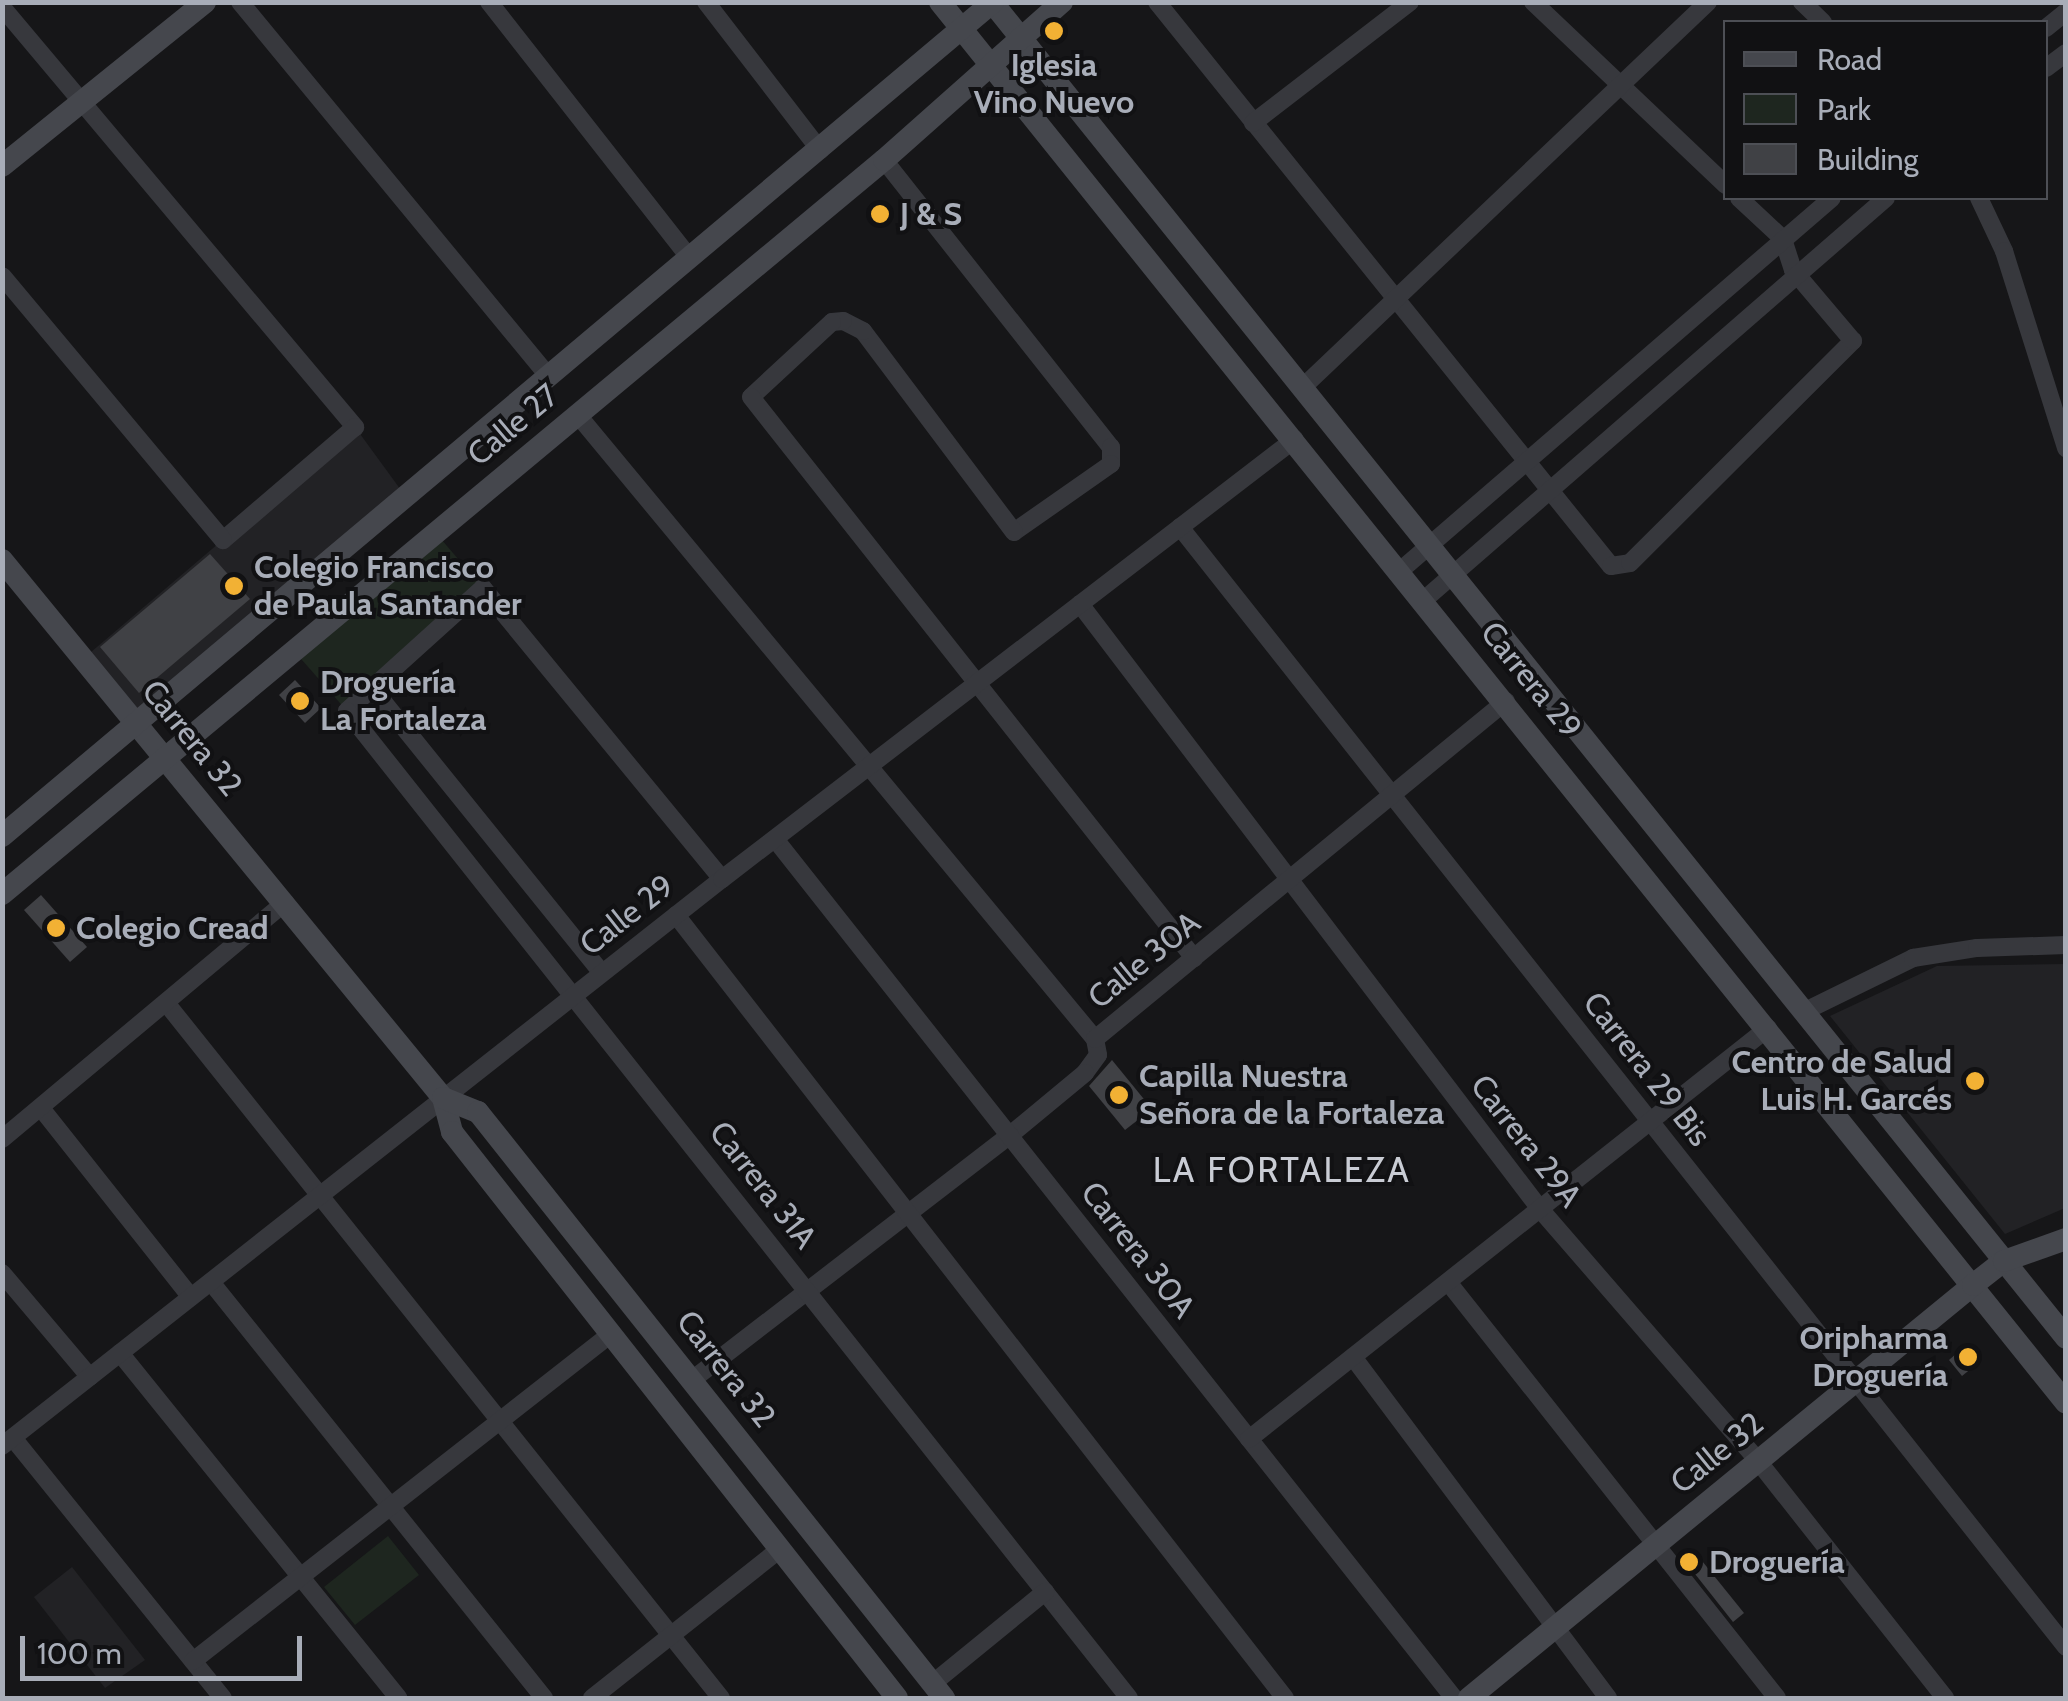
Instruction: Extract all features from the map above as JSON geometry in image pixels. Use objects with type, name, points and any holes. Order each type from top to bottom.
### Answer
[{"type":"street","points":[[2,166],[205,2]]},
{"type":"street","points":[[240,2],[549,377]]},
{"type":"street","points":[[489,2],[690,258]]},
{"type":"street","points":[[706,2],[820,150]]},
{"type":"street","name":"Carrera 29","points":[[940,2],[1424,598],[2066,1403]]},
{"type":"street","name":"Calle 27","points":[[2,894],[884,160],[988,63],[1062,2]]},
{"type":"street","points":[[1157,2],[1604,563],[1630,563],[1853,341],[1796,273],[1783,239],[1741,200]]},
{"type":"street","points":[[1253,123],[1410,2]]},
{"type":"street","points":[[1533,2],[1723,182]]},
{"type":"street","points":[[1302,388],[1708,2]]},
{"type":"street","points":[[1802,2],[1821,20]]},
{"type":"street","name":"Calle 27","points":[[2,836],[992,3]]},
{"type":"street","name":"Carrera 29","points":[[992,3],[2066,1338]]},
{"type":"street","points":[[2,7],[355,427],[224,540],[2,276]]},
{"type":"street","points":[[884,160],[1112,448],[1111,464],[1022,531],[1006,527],[863,331],[832,322],[751,396],[1194,958]]},
{"type":"street","points":[[1401,570],[1522,460],[1830,200]]},
{"type":"street","points":[[1424,598],[1884,200]]},
{"type":"street","points":[[1980,200],[2004,251],[2066,448]]},
{"type":"street","points":[[576,414],[1095,1039]]},
{"type":"street","name":"Calle 29","points":[[8,1442],[722,879],[1295,438]]},
{"type":"street","name":"Carrera 29 Bis","points":[[1180,527],[2066,1648]]},
{"type":"street","name":"Carrera 32","points":[[2,560],[443,1098],[452,1132],[897,1698]]},
{"type":"street","points":[[602,974],[372,688],[483,588],[722,879]]},
{"type":"street","name":"Carrera 29A","points":[[1080,604],[1540,1209],[1758,1461],[1946,1698]]},
{"type":"street","name":"Carrera 31A","points":[[372,688],[347,711],[1129,1698]]},
{"type":"street","name":"Calle 30A","points":[[693,1379],[1086,1073],[1098,1055],[1095,1039],[1506,701]]},
{"type":"street","name":"Carrera 30A","points":[[775,839],[1454,1698]]},
{"type":"street","points":[[2,1139],[285,902]]},
{"type":"street","points":[[676,916],[1285,1698]]},
{"type":"street","points":[[1803,1012],[1913,958],[1977,948],[2066,945]]},
{"type":"street","points":[[166,1004],[722,1698]]},
{"type":"street","points":[[1249,1439],[1768,1028]]},
{"type":"street","name":"Carrera 32","points":[[443,1098],[478,1112],[938,1691]]},
{"type":"street","points":[[41,1108],[190,1298]]},
{"type":"street","name":"Calle 32","points":[[1468,1698],[1973,1285],[2004,1262],[2066,1239]]},
{"type":"street","points":[[2,1273],[90,1377]]},
{"type":"street","points":[[211,1282],[544,1698]]},
{"type":"street","points":[[1448,1282],[1777,1698]]},
{"type":"street","points":[[193,1661],[612,1334]]},
{"type":"street","points":[[120,1353],[398,1698]]},
{"type":"street","points":[[1353,1357],[1608,1698]]},
{"type":"street","points":[[8,1442],[223,1698]]},
{"type":"street","points":[[592,1698],[780,1549]]},
{"type":"street","points":[[938,1691],[1045,1592]]},
{"type":"shaded area","name":"Colegio Francisco de Paula Santander","points":[[355,427],[406,497],[138,722],[84,658]]},
{"type":"shaded area","name":"Centro de Salud Luis H. Garcés","points":[[2065,964],[2065,1208],[2005,1234],[1830,1016],[1937,966]]},
{"type":"shaded area","points":[[72,1567],[145,1660],[105,1688],[34,1597]]},
{"type":"green space","points":[[435,532],[483,588],[347,711],[294,651]]},
{"type":"green space","points":[[388,1536],[419,1575],[355,1625],[324,1587]]},
{"type":"building","points":[[210,554],[250,599],[139,693],[100,647]]},
{"type":"building","name":"Droguería La Fortaleza","points":[[295,680],[321,708],[305,723],[279,695]]},
{"type":"building","name":"Colegio Cread","points":[[41,895],[87,947],[70,962],[24,910]]},
{"type":"building","name":"Capilla Nuestra Señora de la Fortaleza","points":[[1112,1060],[1152,1109],[1125,1130],[1089,1086]]},
{"type":"building","points":[[1965,1346],[1978,1363],[1962,1376],[1949,1360]]},
{"type":"building","points":[[1694,1551],[1744,1613],[1733,1622],[1684,1560]]},
{"type":"place","name":"Iglesia Vino Nuevo","points":[[1054,31]]},
{"type":"place","name":"J & S","points":[[880,214]]},
{"type":"place","name":"Colegio Francisco de Paula Santander","points":[[234,586]]},
{"type":"place","name":"Droguería La Fortaleza","points":[[300,701]]},
{"type":"place","name":"Colegio Cread","points":[[56,928]]},
{"type":"place","name":"Centro de Salud Luis H. Garcés","points":[[1975,1081]]},
{"type":"place","name":"Capilla Nuestra Señora de la Fortaleza","points":[[1119,1095]]},
{"type":"place","name":"Oripharma Droguería","points":[[1968,1357]]},
{"type":"place","name":"Droguería","points":[[1689,1562]]},
{"type":"district","name":"LA FORTALEZA","points":[[1282,1170]]}]
